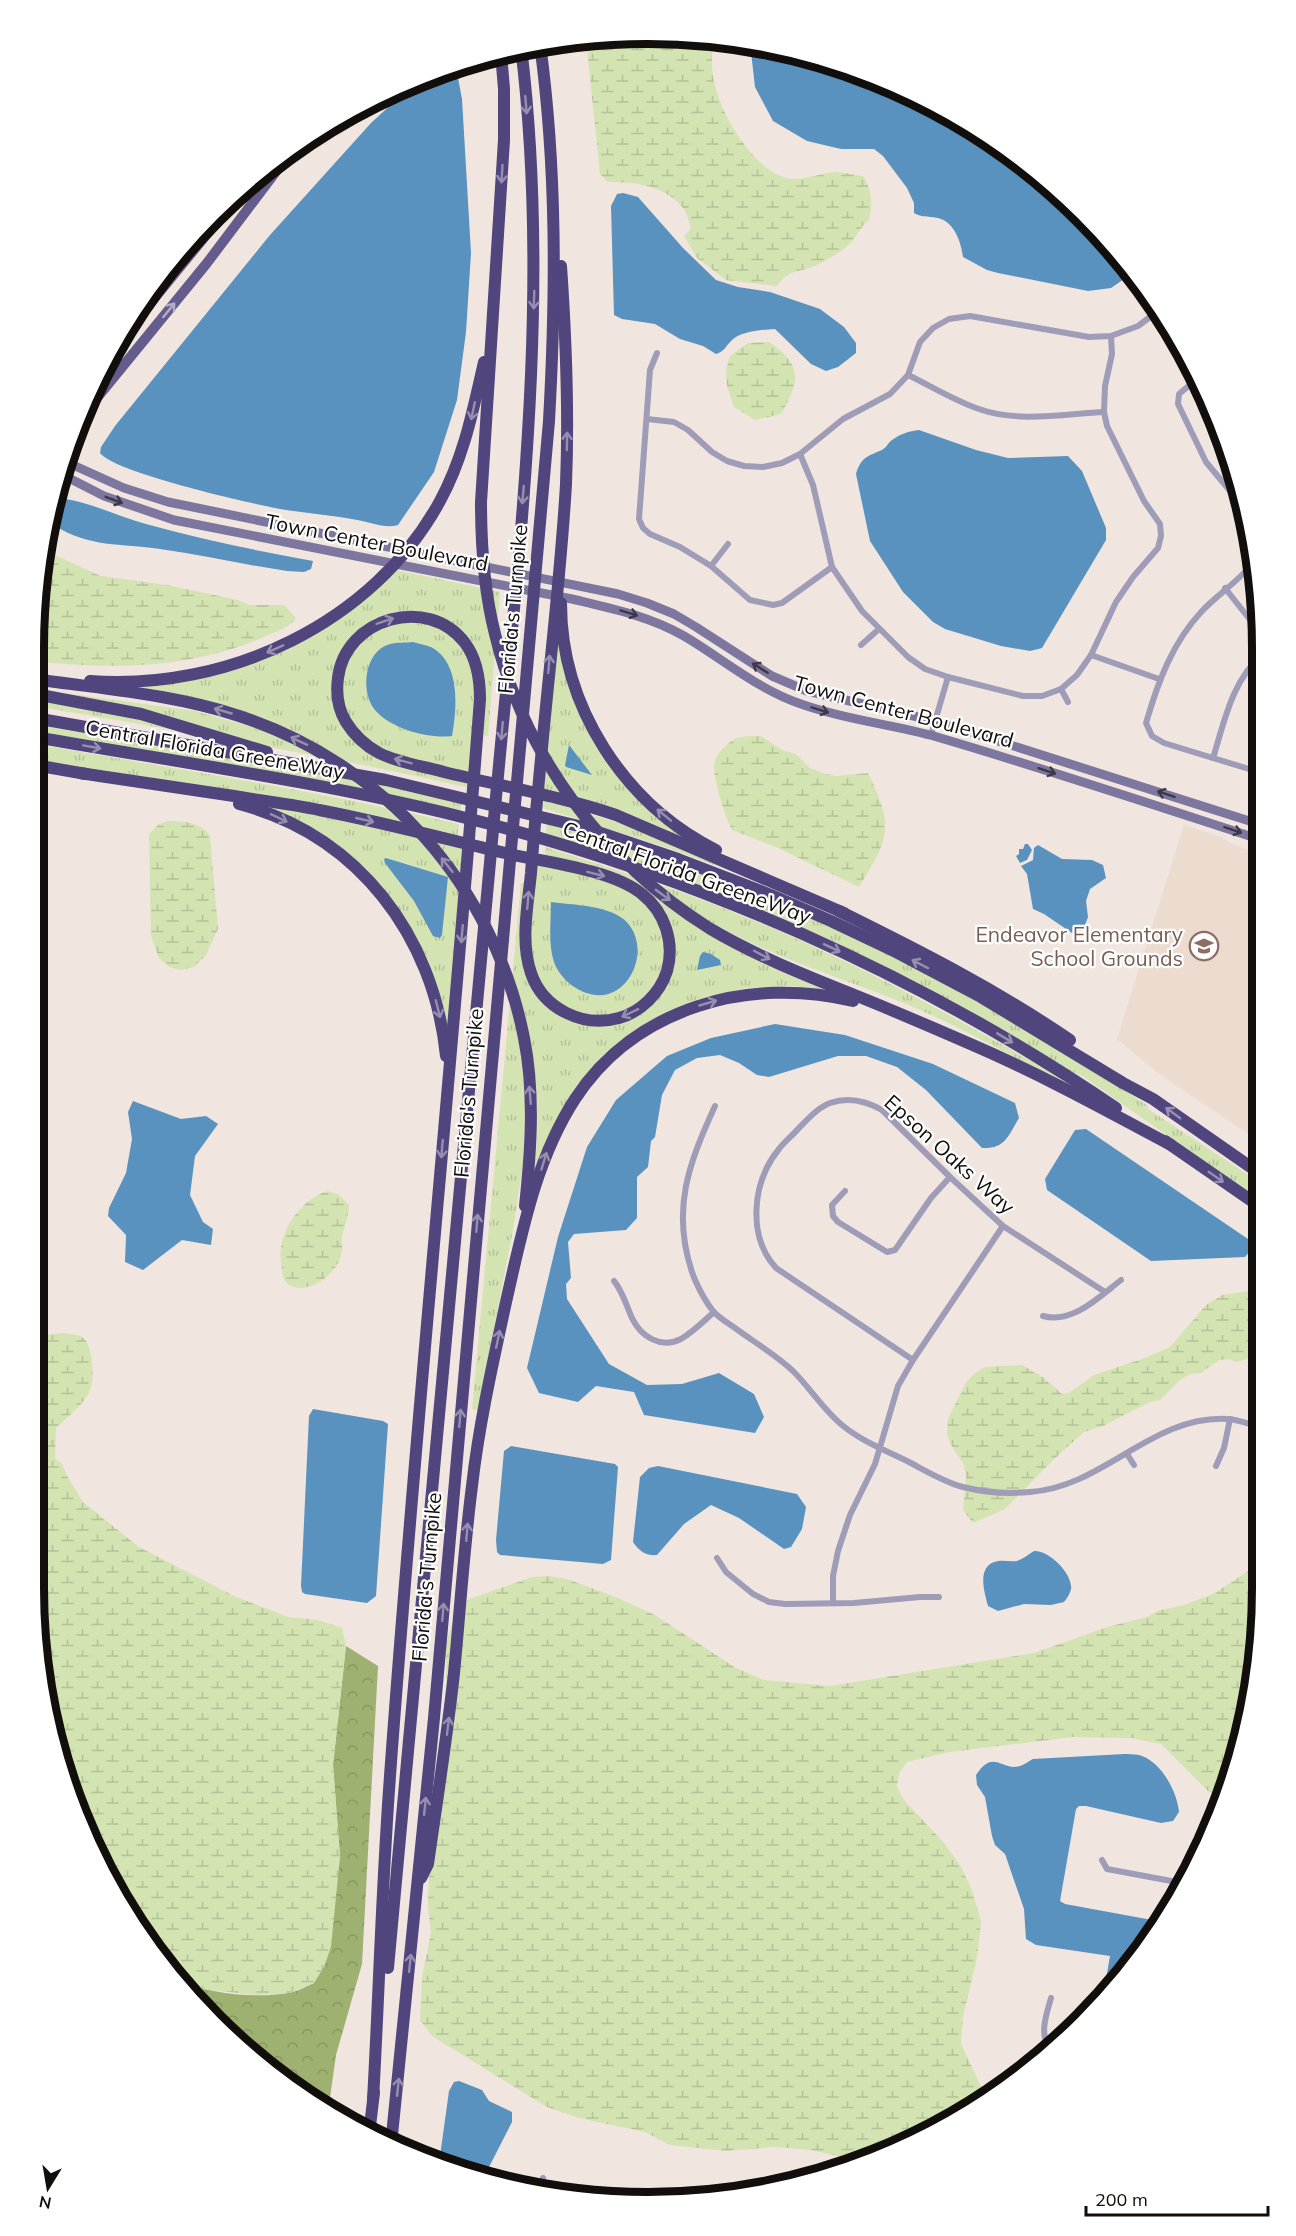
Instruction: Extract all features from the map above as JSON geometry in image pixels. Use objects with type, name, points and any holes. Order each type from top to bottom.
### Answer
[{"type":"highway","name":"Florida's Turnpike","points":[[392,2135],[417,1885],[549,421],[553,354],[554,234],[548,100],[541,53]]},
{"type":"highway","name":"Florida's Turnpike","points":[[370,2124],[385,2001],[529,421],[534,234],[522,57]]},
{"type":"highway","points":[[502,62],[504,140],[481,502],[481,536],[487,595],[495,635],[515,697],[548,764],[581,812],[614,852],[645,882],[710,928],[785,967],[980,1047],[1070,1091],[1171,1145]]},
{"type":"highway","points":[[80,773],[317,809],[462,843],[539,861],[620,881],[642,893],[659,912],[669,940],[666,973],[655,994],[633,1013],[614,1020],[582,1019],[566,1014],[553,1005],[541,992],[530,971],[526,953],[526,928],[561,542],[566,484],[567,410],[561,251],[548,100]]},
{"type":"highway","points":[[44,678],[101,681],[158,679],[199,673],[259,656],[298,639],[339,614],[363,595],[412,543],[439,502],[464,446],[470,428],[489,335],[494,291]]},
{"type":"highway","points":[[561,542],[563,632],[573,680],[593,730],[625,777],[651,805],[693,836],[913,947],[1015,1005],[1060,1033],[1153,1099]]},
{"type":"highway","points":[[373,2100],[390,1778],[468,859],[480,687],[477,669],[465,643],[443,625],[430,619],[401,616],[373,625],[352,644],[340,665],[338,699],[345,721],[364,744],[378,752],[394,759],[459,776],[546,796],[600,809],[637,822],[844,913]]},
{"type":"highway","points":[[44,679],[186,703],[237,715],[258,723],[306,744],[337,762],[381,794],[420,831],[475,905],[493,939],[518,1010],[525,1040],[532,1113],[530,1157],[521,1236]]},
{"type":"highway","points":[[44,696],[141,714],[317,767]]},
{"type":"highway","name":"Central Florida GreeneWay","points":[[44,720],[386,780],[583,827],[678,859],[771,895],[863,936],[981,997],[1153,1099],[1252,1168]]},
{"type":"highway","name":"Central Florida GreeneWay","points":[[44,739],[334,789],[464,818],[542,839],[691,889],[761,917],[852,958],[998,1034],[1082,1086],[1252,1201]]},
{"type":"highway","points":[[44,767],[224,800],[272,814],[317,837],[356,868],[383,896],[410,935],[434,993],[446,1059],[445,1120]]},
{"type":"highway","points":[[417,1885],[428,1864],[445,1748],[472,1484],[491,1372],[521,1236],[548,1150],[576,1097],[595,1073],[620,1049],[648,1029],[679,1012],[729,997],[759,992],[792,991],[823,994],[901,1013]]},
{"type":"main road","points":[[100,394],[207,263],[276,171]]},
{"type":"main road","points":[[158,293],[199,244]]},
{"type":"main road","name":"Town Center Boulevard","points":[[73,465],[124,488],[168,502],[618,594],[674,614],[772,676],[807,691],[844,702],[935,722],[1252,822]]},
{"type":"main road","name":"Town Center Boulevard","points":[[68,478],[104,496],[174,520],[572,599],[650,620],[683,636],[747,679],[801,705],[831,714],[931,735],[1252,837]]},
{"type":"street","points":[[647,419],[674,422],[688,430],[712,452],[727,461],[744,466],[772,465],[800,454],[843,419],[890,394],[908,375],[920,342],[933,328],[949,319],[970,316],[1080,335],[1111,336],[1138,326],[1153,315]]},
{"type":"street","points":[[800,454],[813,485],[832,567],[847,592],[908,657],[925,669],[948,677],[1023,696],[1042,696],[1061,689],[1077,675],[1091,655],[1116,602],[1133,577],[1158,548],[1161,536],[1160,524],[1144,501],[1107,426],[1104,412],[1105,386],[1112,354],[1111,336]]},
{"type":"street","points":[[657,354],[650,370],[639,519],[642,528],[711,566],[750,600],[759,603],[773,605],[782,603],[832,567]]},
{"type":"street","points":[[908,375],[979,409],[1002,414],[1021,416],[1104,412]]},
{"type":"street","points":[[1191,384],[1179,394],[1178,404],[1206,462],[1232,494]]},
{"type":"street","points":[[711,566],[728,544]]},
{"type":"street","points":[[1247,568],[1225,588],[1194,622],[1174,649],[1159,679],[1146,723],[1152,736],[1164,743],[1252,770]]},
{"type":"street","points":[[1225,588],[1251,621]]},
{"type":"street","points":[[861,645],[879,628]]},
{"type":"street","points":[[1091,655],[1159,679]]},
{"type":"street","points":[[1213,758],[1232,699],[1243,676],[1252,666]]},
{"type":"street","points":[[931,735],[948,677]]},
{"type":"street","points":[[1061,689],[1068,702]]},
{"type":"street","name":"Epson Oaks Way","points":[[913,1360],[776,1268],[768,1258],[759,1235],[757,1203],[760,1185],[778,1150],[813,1114],[828,1104],[842,1100],[863,1102],[882,1110],[1003,1226],[1105,1292]]},
{"type":"street","points":[[715,1106],[696,1149],[686,1180],[683,1203],[684,1243],[692,1274],[714,1312],[793,1372],[827,1412],[843,1426],[880,1448],[962,1487],[988,1491],[1031,1492],[1065,1485],[1091,1475],[1163,1431],[1191,1421],[1230,1419],[1252,1425]]},
{"type":"street","points":[[845,1191],[832,1205],[832,1216],[887,1252],[895,1250],[902,1243],[931,1198],[950,1177]]},
{"type":"street","points":[[833,1603],[833,1576],[838,1551],[850,1515],[868,1482],[898,1386],[1003,1226]]},
{"type":"street","points":[[1044,1316],[1054,1319],[1071,1316],[1121,1280]]},
{"type":"street","points":[[614,1281],[620,1289],[639,1332],[649,1339],[670,1342],[681,1338],[714,1312]]},
{"type":"street","points":[[1216,1466],[1224,1448],[1230,1419]]},
{"type":"street","points":[[1127,1454],[1134,1465]]},
{"type":"street","points":[[717,1558],[726,1572],[753,1594],[769,1602],[833,1603],[939,1597]]},
{"type":"street","points":[[1102,1860],[1107,1869],[1176,1882]]},
{"type":"street","points":[[1045,2044],[1043,2026],[1051,1998]]},
{"type":"street","points":[[543,2178],[543,2183]]},
{"type":"shaded area","name":"Endeavor Elementary School Grounds","points":[[1184,825],[1221,837],[1232,844],[1252,851],[1252,1136],[1162,1076],[1117,1039]]},
{"type":"green space","points":[[648,44],[711,47],[713,76],[722,106],[730,123],[753,155],[780,176],[794,179],[835,172],[863,176],[870,192],[870,214],[869,220],[849,244],[817,265],[786,276],[777,286],[726,280],[697,258],[684,236],[691,229],[687,214],[675,200],[658,189],[648,186],[608,182],[600,174],[587,47]]},
{"type":"green space","points":[[769,342],[788,358],[793,366],[795,383],[781,414],[755,420],[734,407],[727,386],[726,370],[730,356],[748,343]]},
{"type":"green space","points":[[51,553],[101,576],[167,585],[238,600],[249,605],[284,605],[296,618],[282,629],[238,647],[181,661],[123,666],[44,662],[45,608]]},
{"type":"green space","points":[[396,570],[500,592],[488,736],[483,735],[475,650],[411,611],[395,612],[374,619],[356,632],[349,640],[334,673],[353,740],[471,783],[470,788],[307,754],[44,708],[44,690],[195,711],[256,728],[260,717],[219,704],[134,686],[205,676],[240,668],[265,659],[313,636],[377,588]]},
{"type":"green space","points":[[396,621],[424,622],[445,631],[463,648],[475,680],[472,774],[412,761],[379,748],[366,739],[349,716],[344,703],[343,690],[348,662],[362,639]],"holes":[[[455,684],[454,725],[447,737],[406,729]]]},
{"type":"green space","points":[[557,623],[589,731],[685,838],[543,792]],"holes":[[[567,760],[584,766],[591,774],[571,768],[565,763]]]},
{"type":"green space","points":[[44,719],[462,798],[460,812],[44,735]]},
{"type":"green space","points":[[761,736],[782,750],[796,754],[810,768],[826,774],[836,776],[868,773],[882,807],[885,832],[877,856],[859,887],[778,848],[732,830],[717,786],[715,761],[727,744],[737,738]]},
{"type":"green space","points":[[44,746],[406,812],[459,824],[457,839],[44,763]]},
{"type":"green space","points":[[544,800],[641,830],[744,876],[668,848],[543,808]]},
{"type":"green space","points":[[262,806],[288,809],[465,848],[450,1039],[429,963],[412,930],[387,894]],"holes":[[[386,858],[448,877],[440,938],[407,889],[385,863]]]},
{"type":"green space","points":[[168,821],[196,825],[210,836],[218,929],[206,955],[194,967],[181,970],[169,967],[159,958],[151,936],[149,834],[159,824]]},
{"type":"green space","points":[[547,821],[652,855],[806,915],[906,961],[1101,1074],[1148,1106],[1148,1109],[1252,1177],[1252,1195],[1081,1075],[1066,1070],[878,965],[546,835]]},
{"type":"green space","points":[[545,847],[698,899],[824,951],[965,1024],[1068,1083],[1067,1086],[942,1020],[781,956],[713,923],[707,933],[779,971],[824,990],[792,986],[747,988],[697,1000],[668,1013],[603,1059],[532,1185],[538,1118],[533,1054],[524,1010],[512,1012],[520,1046],[526,1103],[523,1163],[513,1230],[478,1410],[472,1409],[521,883],[527,883],[523,931],[544,1002],[617,1024],[670,976],[658,902],[545,858]]},
{"type":"green space","points":[[536,864],[606,880],[628,890],[653,914],[661,929],[664,960],[659,975],[650,990],[637,1003],[608,1016],[574,1012],[557,1002],[544,987],[534,964],[530,935]]},
{"type":"green space","points":[[327,1191],[338,1194],[349,1205],[339,1262],[322,1281],[308,1287],[293,1287],[286,1282],[281,1263],[286,1230],[307,1202]]},
{"type":"green space","points":[[1252,1290],[1252,1358],[1236,1362],[1229,1359],[1219,1360],[1201,1373],[1190,1374],[1180,1380],[1160,1400],[1150,1402],[1103,1426],[1084,1432],[1005,1509],[973,1523],[963,1510],[966,1477],[964,1465],[947,1434],[948,1419],[966,1382],[975,1373],[985,1367],[1022,1365],[1043,1377],[1062,1394],[1069,1393],[1094,1375],[1170,1347],[1206,1305],[1222,1295]]},
{"type":"green space","points":[[63,1333],[78,1335],[86,1341],[91,1354],[93,1370],[90,1390],[80,1406],[56,1428],[55,1458],[62,1464],[83,1502],[139,1547],[234,1596],[288,1617],[318,1620],[342,1628],[346,1646],[333,1765],[340,1857],[331,1947],[324,1967],[314,1983],[289,1993],[257,1995],[194,1987],[168,1956],[124,1890],[90,1819],[76,1782],[55,1706],[45,1628],[44,1335]]},
{"type":"green space","points":[[1252,1569],[1251,1628],[1241,1706],[1232,1744],[1215,1794],[1208,1791],[1161,1744],[1131,1738],[1073,1737],[949,1752],[907,1762],[899,1773],[897,1787],[904,1800],[945,1844],[961,1867],[972,1890],[981,1922],[977,1958],[963,2016],[961,2044],[983,2091],[950,2112],[915,2130],[847,2158],[811,2150],[775,2147],[726,2151],[670,2145],[645,2132],[579,2118],[547,2107],[432,2036],[420,2020],[422,1977],[431,1932],[428,1907],[429,1868],[447,1751],[446,1644],[457,1608],[464,1601],[532,1577],[548,1576],[567,1579],[655,1615],[736,1668],[764,1680],[830,1686],[1034,1653],[1107,1627],[1147,1617],[1157,1611],[1184,1605],[1213,1594]]},
{"type":"green space","points":[[346,1646],[378,1666],[362,1964],[336,2055],[329,2102],[280,2068],[249,2042],[193,1986],[217,1992],[274,1995],[301,1989],[314,1983],[340,1857],[333,1765]]},
{"type":"water","points":[[751,53],[804,64],[842,76],[915,106],[950,124],[1016,168],[1075,221],[1126,278],[1111,288],[1088,291],[987,270],[963,257],[958,239],[944,220],[914,213],[914,203],[907,188],[883,156],[874,149],[841,149],[807,141],[773,121],[755,87]]},
{"type":"water","points":[[457,75],[462,99],[471,253],[466,332],[457,400],[434,472],[398,525],[383,526],[348,518],[280,509],[214,494],[156,478],[111,461],[100,453],[101,447],[115,426],[270,235],[371,123],[397,99]]},
{"type":"water","points":[[623,193],[638,197],[683,248],[716,280],[738,287],[770,292],[820,309],[844,327],[856,343],[856,353],[838,367],[826,371],[811,364],[775,329],[740,335],[716,354],[703,346],[680,339],[655,324],[622,319],[614,315],[611,206],[617,194]]},
{"type":"water","points":[[919,430],[976,450],[1008,458],[1068,456],[1082,471],[1106,528],[1106,540],[1042,648],[1030,651],[1001,646],[945,629],[933,622],[903,592],[870,541],[856,474],[858,468],[866,458],[883,449],[895,438]]},
{"type":"water","points":[[62,499],[80,502],[135,521],[187,535],[313,561],[311,569],[304,572],[287,571],[176,551],[93,541],[56,526]]},
{"type":"water","points":[[413,642],[431,647],[441,654],[448,664],[455,687],[452,736],[433,736],[400,727],[382,717],[370,702],[367,693],[367,673],[375,655],[381,648],[390,644]]},
{"type":"water","points":[[569,745],[592,775],[566,767]]},
{"type":"water","points":[[1025,844],[1028,844],[1032,850],[1027,860],[1020,863],[1016,856]]},
{"type":"water","points":[[1038,845],[1062,859],[1092,860],[1103,865],[1106,878],[1090,889],[1086,901],[1088,917],[1083,930],[1072,933],[1033,909],[1027,874],[1021,866],[1033,860],[1034,848]]},
{"type":"water","points":[[386,858],[448,877],[440,938],[433,936],[414,901],[385,863]]},
{"type":"water","points":[[551,902],[612,912],[628,923],[634,932],[638,953],[632,974],[617,990],[608,994],[589,994],[571,985],[558,970],[551,948]]},
{"type":"water","points":[[703,952],[720,960],[721,965],[697,970]]},
{"type":"water","points":[[775,1024],[845,1035],[933,1064],[1015,1103],[1019,1118],[1009,1136],[1001,1144],[982,1148],[926,1090],[897,1067],[866,1056],[838,1056],[769,1077],[757,1075],[739,1063],[720,1055],[697,1058],[675,1070],[662,1095],[655,1137],[651,1141],[648,1167],[637,1177],[637,1218],[626,1230],[574,1234],[568,1242],[571,1278],[566,1284],[567,1299],[609,1364],[647,1385],[682,1384],[719,1373],[754,1394],[764,1417],[755,1433],[644,1415],[634,1392],[596,1386],[578,1402],[539,1393],[527,1368],[558,1237],[587,1147],[616,1100],[667,1056],[711,1038]]},
{"type":"water","points":[[133,1101],[181,1119],[206,1116],[218,1124],[195,1156],[190,1195],[203,1222],[213,1229],[211,1245],[182,1240],[143,1270],[125,1262],[126,1235],[108,1216],[109,1208],[126,1173],[132,1139],[128,1112]]},
{"type":"water","points":[[1086,1129],[1248,1239],[1251,1250],[1245,1257],[1151,1261],[1047,1190],[1045,1179],[1075,1130]]},
{"type":"water","points":[[313,1409],[383,1421],[388,1424],[376,1596],[367,1603],[302,1592],[309,1416]]},
{"type":"water","points":[[511,1446],[615,1464],[618,1467],[611,1560],[603,1564],[500,1555],[497,1552],[496,1540],[504,1451]]},
{"type":"water","points":[[658,1466],[797,1494],[806,1507],[802,1529],[791,1547],[784,1549],[739,1518],[711,1505],[684,1524],[657,1555],[646,1554],[633,1542],[640,1477],[649,1468]]},
{"type":"water","points":[[1034,1551],[1046,1554],[1064,1570],[1071,1583],[1071,1589],[1064,1602],[1051,1605],[1024,1604],[998,1611],[988,1606],[983,1579],[991,1563],[1017,1561]]},
{"type":"water","points":[[1139,1755],[1147,1758],[1161,1770],[1178,1804],[1179,1812],[1173,1821],[1161,1823],[1086,1806],[1079,1806],[1076,1809],[1060,1901],[1065,1904],[1153,1920],[1105,1983],[1110,1956],[1036,1945],[1026,1939],[1024,1909],[1005,1854],[995,1845],[992,1836],[985,1797],[977,1785],[976,1775],[988,1763],[1014,1767],[1033,1759]]},
{"type":"water","points":[[459,2081],[482,2090],[489,2101],[512,2112],[512,2122],[489,2167],[490,2171],[440,2155],[449,2091],[454,2082]]},
{"type":"place","name":"Endeavor Elementary School Grounds","points":[[1204,946]]}]
